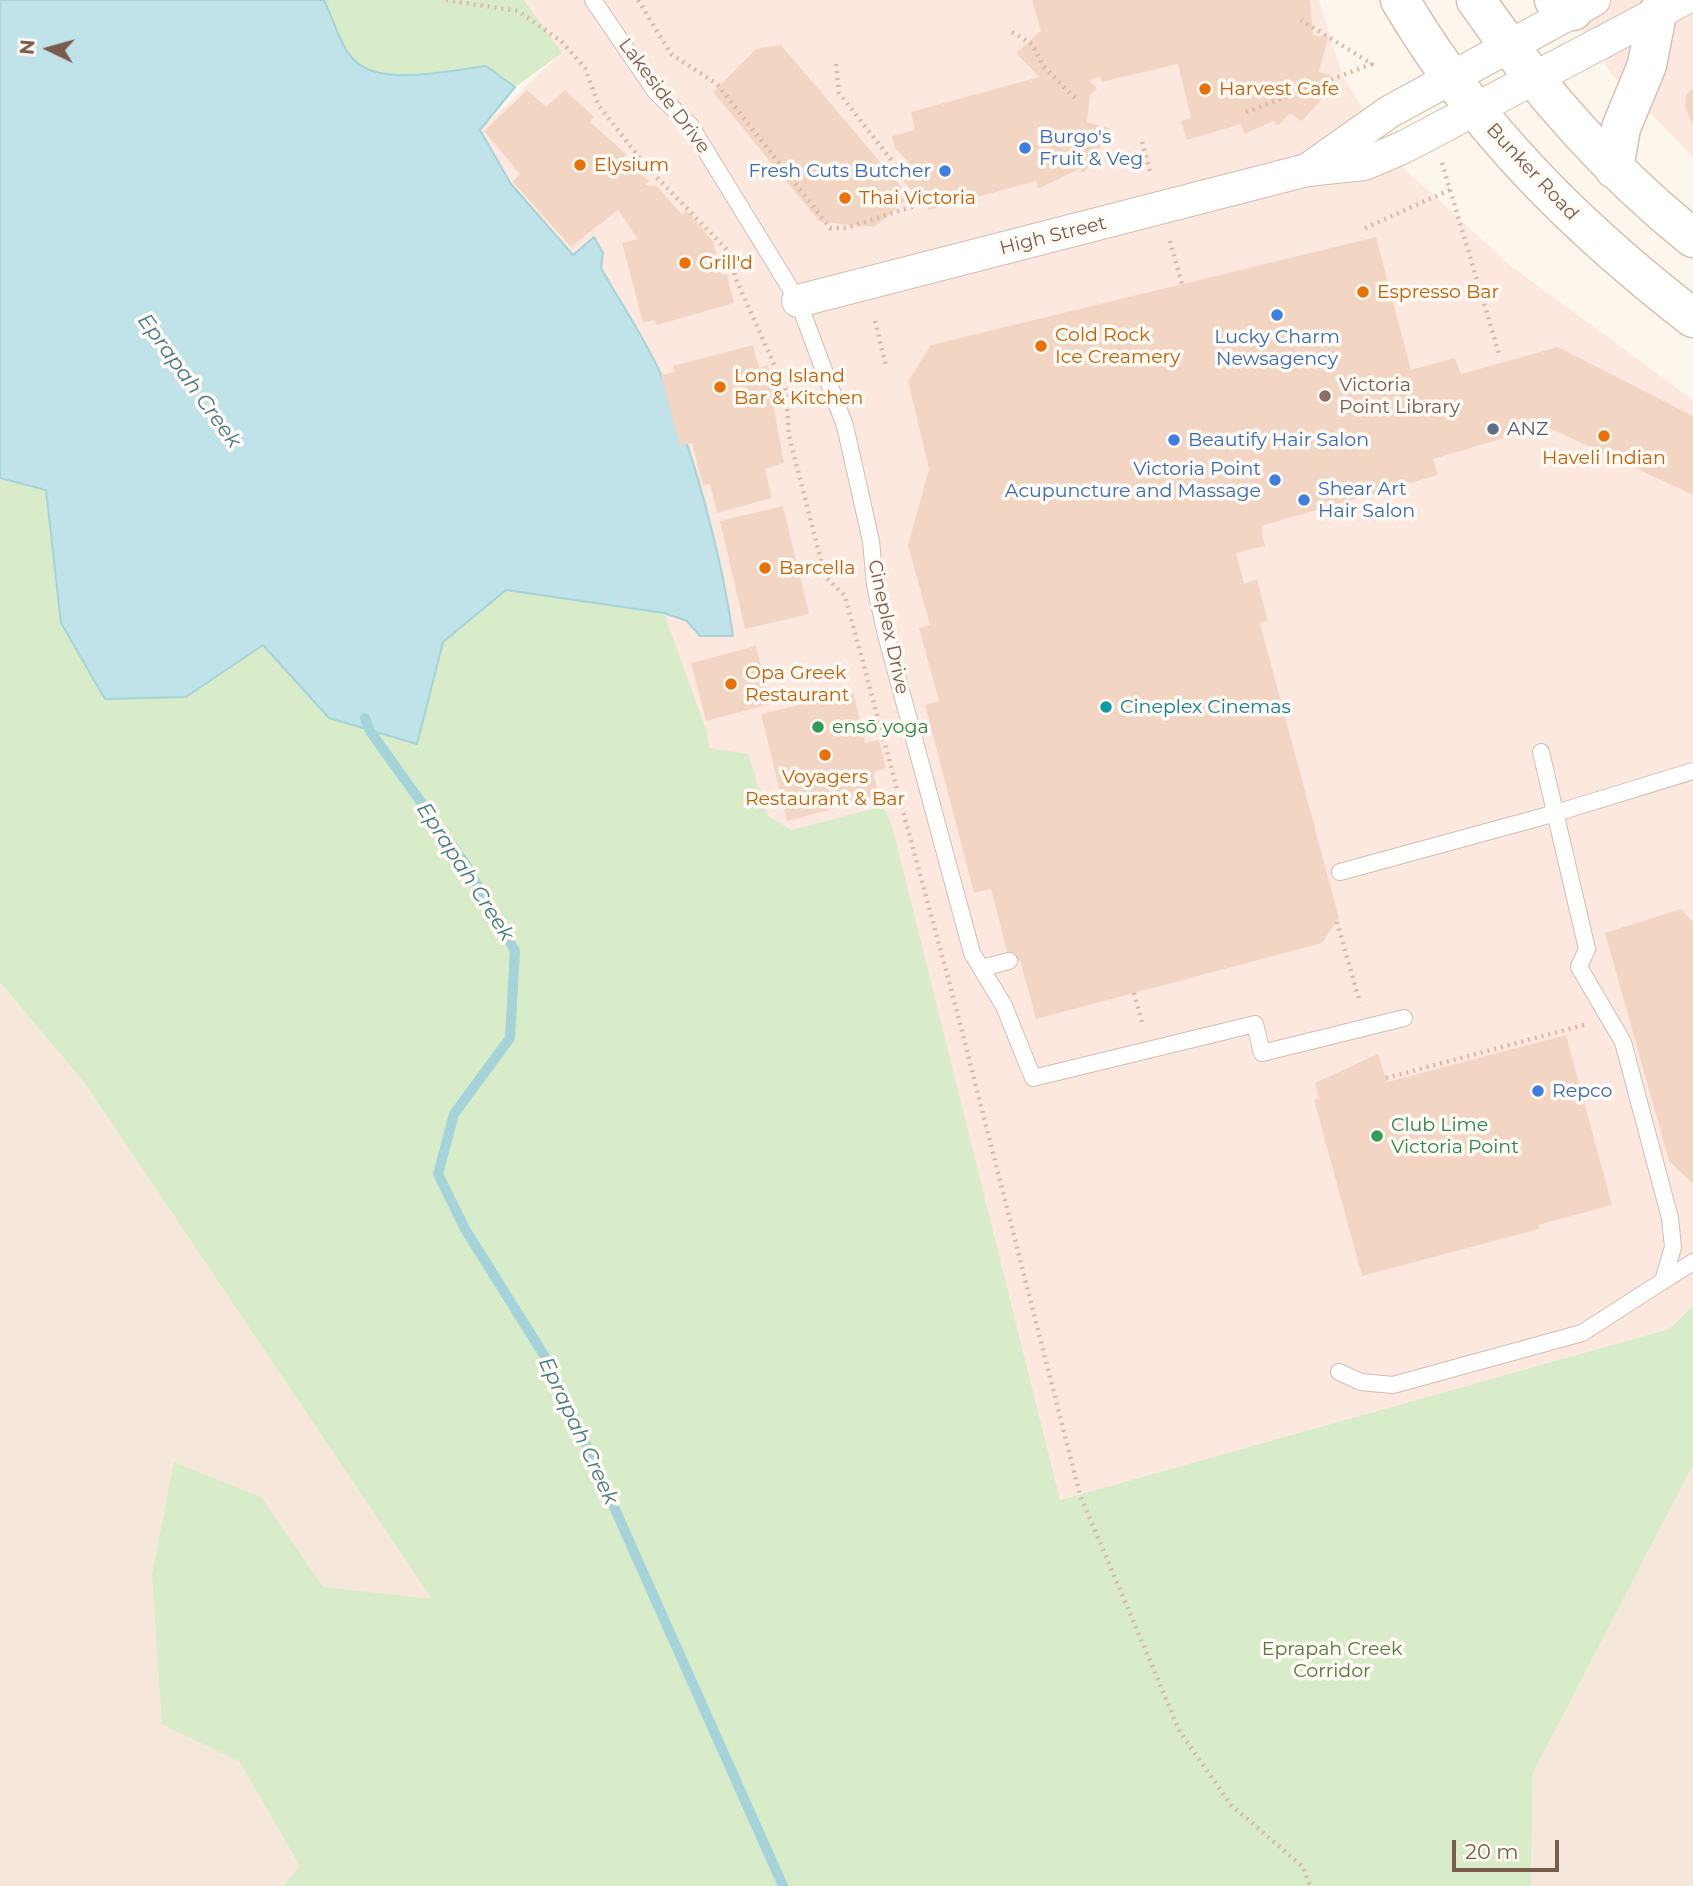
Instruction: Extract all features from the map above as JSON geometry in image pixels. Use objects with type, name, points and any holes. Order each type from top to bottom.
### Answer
[{"type":"main road","name":"Bunker Road","points":[[1400,0],[1450,79],[1474,111],[1552,197],[1598,242],[1693,318]]},
{"type":"main road","points":[[1476,0],[1532,78],[1614,169],[1693,238]]},
{"type":"main road","points":[[1614,169],[1621,128],[1670,7]]},
{"type":"street","name":"High Street","points":[[1307,170],[1389,112],[1508,47],[1573,4]]},
{"type":"street","name":"High Street","points":[[798,302],[1307,170],[1364,164],[1474,111],[1670,7]]},
{"type":"lane","name":"Lakeside Drive","points":[[593,0],[654,91],[690,125],[798,302]]},
{"type":"lane","name":"Cineplex Drive","points":[[798,302],[845,426],[871,541],[875,585],[972,953],[1014,1028],[1033,1078],[1255,1024],[1262,1053],[1404,1018]]},
{"type":"lane","points":[[1541,752],[1587,949],[1579,967],[1623,1042],[1670,1218],[1673,1247],[1663,1280]]},
{"type":"lane","points":[[1340,872],[1556,813],[1693,771]]},
{"type":"lane","points":[[982,968],[1009,961]]},
{"type":"lane","points":[[1339,1372],[1361,1382],[1393,1385],[1582,1333],[1693,1262]]},
{"type":"path","points":[[446,0],[518,11],[561,41],[585,68],[599,106],[646,166],[732,255],[735,277],[786,391],[789,436],[825,576],[845,596],[961,1027],[1080,1495],[1180,1732],[1231,1805],[1303,1867],[1310,1886]]},
{"type":"path","points":[[638,0],[671,54],[717,84],[830,228],[846,228],[927,202]]},
{"type":"path","points":[[1246,112],[1372,64],[1301,20]]},
{"type":"path","points":[[1012,32],[1019,33],[1032,44],[1044,67],[1076,99]]},
{"type":"path","points":[[836,64],[839,93],[900,171]]},
{"type":"path","points":[[1142,142],[1152,176]]},
{"type":"path","points":[[1440,159],[1452,189],[1500,356]]},
{"type":"path","points":[[1365,228],[1452,189]]},
{"type":"path","points":[[1168,234],[1182,284]]},
{"type":"path","points":[[874,321],[886,366]]},
{"type":"path","points":[[883,737],[911,729]]},
{"type":"path","points":[[1337,922],[1362,1010]]},
{"type":"path","points":[[1134,993],[1141,1021]]},
{"type":"path","points":[[1386,1078],[1585,1025],[1593,1017],[1587,1005],[1597,995]]},
{"type":"shaded area","points":[[524,0],[1319,0],[1342,75],[1394,159],[1511,266],[1693,400],[1693,1306],[1669,1329],[1060,1500],[712,780],[707,733],[664,613],[573,255],[511,184],[480,130],[561,53]]},
{"type":"shaded area","points":[[1562,0],[1693,0],[1693,157],[1611,73]]},
{"type":"shaded area","points":[[0,803],[681,1886],[0,1886]]},
{"type":"shaded area","points":[[1693,1465],[1693,1886],[1531,1886],[1533,1773]]},
{"type":"green space","points":[[324,0],[524,0],[562,53],[515,87],[486,66],[416,75],[380,73],[365,68],[348,53]]},
{"type":"green space","name":"Eprapah Creek Corridor","points":[[0,478],[46,489],[61,623],[186,697],[263,644],[329,718],[416,744],[443,642],[506,590],[664,613],[707,732],[709,748],[748,754],[768,816],[792,830],[883,806],[892,826],[1060,1500],[1669,1329],[1693,1306],[1693,1465],[1533,1773],[1531,1886],[283,1886],[300,1866],[240,1762],[162,1724],[152,1574],[174,1462],[261,1497],[323,1587],[432,1599],[85,1083],[0,982]]},
{"type":"water","points":[[0,0],[324,0],[344,46],[353,59],[365,68],[380,73],[416,75],[486,66],[515,87],[480,130],[511,184],[573,255],[594,237],[603,253],[601,268],[656,363],[685,438],[714,538],[733,636],[700,636],[687,621],[664,613],[506,590],[443,642],[417,744],[329,718],[263,645],[186,697],[105,699],[61,623],[46,490],[0,478]]},
{"type":"building","points":[[1032,0],[1310,0],[1313,35],[1328,37],[1319,72],[1330,75],[1321,100],[1302,121],[1290,113],[1278,126],[1274,121],[1244,134],[1241,124],[1187,140],[1181,121],[1191,118],[1178,64],[1101,82],[1100,77],[1089,80],[1097,89],[1090,95],[1087,122],[1111,129],[1084,173],[1079,169],[1038,189],[1036,181],[929,210],[898,175],[910,164],[895,148],[892,136],[915,130],[911,112],[1039,77],[1016,53],[1041,31]]},
{"type":"building","points":[[781,45],[910,197],[874,227],[820,222],[713,92],[756,49]]},
{"type":"building","points":[[1693,88],[1693,126],[1685,106],[1686,95]]},
{"type":"building","points":[[527,90],[546,107],[565,90],[594,117],[590,122],[626,154],[622,159],[649,181],[645,185],[657,186],[682,215],[686,210],[713,241],[721,274],[727,274],[734,303],[657,325],[654,320],[643,323],[622,243],[638,239],[618,210],[571,247],[513,182],[520,174],[484,131]]},
{"type":"building","points":[[1376,237],[1411,370],[1455,358],[1461,374],[1558,347],[1693,416],[1693,495],[1545,426],[1433,459],[1438,475],[1261,526],[1265,546],[1236,553],[1244,584],[1257,579],[1268,621],[1260,623],[1339,918],[1322,943],[1036,1019],[1020,960],[1010,963],[991,889],[974,893],[925,705],[939,701],[919,628],[930,625],[908,545],[929,469],[908,381],[931,345]]},
{"type":"building","points":[[753,345],[759,368],[768,365],[779,401],[773,403],[784,463],[765,469],[772,498],[717,513],[710,484],[703,486],[692,443],[680,446],[661,375],[674,372],[673,366]]},
{"type":"building","name":"Barcella","points":[[783,506],[809,614],[745,629],[720,521]]},
{"type":"building","name":"Opa Greek Restaurant","points":[[756,646],[771,704],[706,721],[691,663]]},
{"type":"building","points":[[853,692],[865,743],[879,740],[886,768],[873,772],[879,797],[787,821],[761,714]]},
{"type":"building","points":[[1681,909],[1693,922],[1693,1184],[1669,1161],[1605,933]]},
{"type":"building","points":[[1566,1035],[1612,1205],[1538,1225],[1539,1229],[1362,1276],[1314,1100],[1319,1099],[1315,1083],[1378,1054],[1387,1082]]},
{"type":"waterway","name":"Eprapah Creek","points":[[365,718],[370,731],[466,865],[515,951],[510,1038],[454,1114],[438,1174],[465,1229],[552,1368],[783,1886]]},
{"type":"place","name":"Harvest Cafe","points":[[1205,89]]},
{"type":"place","name":"Burgo's Fruit & Veg","points":[[1025,148]]},
{"type":"place","name":"Elysium","points":[[580,165]]},
{"type":"place","name":"Fresh Cuts Butcher","points":[[945,171]]},
{"type":"place","name":"Thai Victoria","points":[[845,198]]},
{"type":"place","name":"Grill'd","points":[[685,263]]},
{"type":"place","name":"Espresso Bar","points":[[1363,292]]},
{"type":"place","name":"Lucky Charm Newsagency","points":[[1277,315]]},
{"type":"place","name":"Cold Rock Ice Creamery","points":[[1041,346]]},
{"type":"place","name":"Long Island Bar & Kitchen","points":[[720,387]]},
{"type":"place","name":"Victoria Point Library","points":[[1325,396]]},
{"type":"place","name":"ANZ","points":[[1493,429]]},
{"type":"place","name":"Haveli Indian","points":[[1604,436]]},
{"type":"place","name":"Beautify Hair Salon","points":[[1174,440]]},
{"type":"place","name":"Victoria Point Acupuncture and Massage","points":[[1275,480]]},
{"type":"place","name":"Shear Art Hair Salon","points":[[1304,500]]},
{"type":"place","name":"Barcella","points":[[765,568]]},
{"type":"place","name":"Opa Greek Restaurant","points":[[731,684]]},
{"type":"place","name":"Cineplex Cinemas","points":[[1106,707]]},
{"type":"place","name":"ensō yoga","points":[[818,727]]},
{"type":"place","name":"Voyagers Restaurant & Bar","points":[[825,755]]},
{"type":"place","name":"Repco","points":[[1538,1091]]},
{"type":"place","name":"Club Lime Victoria Point","points":[[1377,1136]]}]
